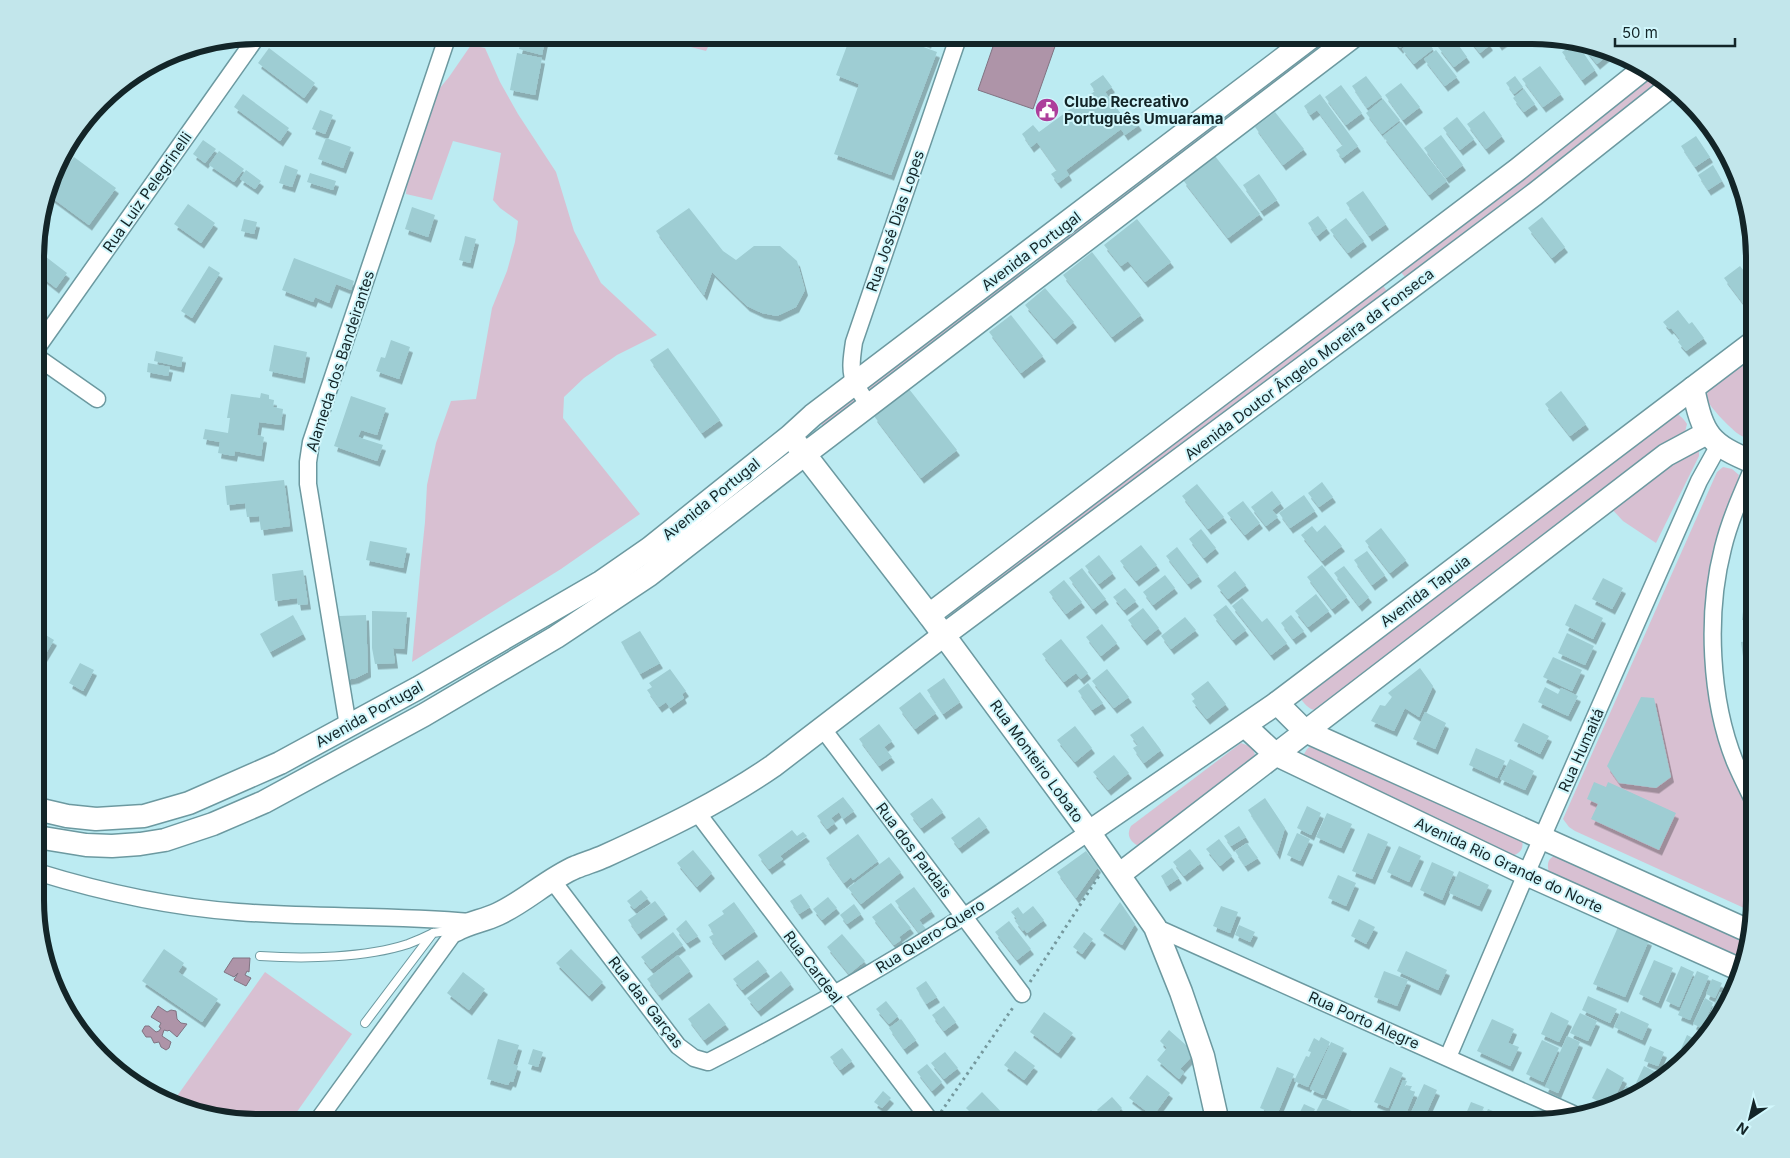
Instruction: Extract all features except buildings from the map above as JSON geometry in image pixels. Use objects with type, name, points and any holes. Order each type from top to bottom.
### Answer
[{"type":"main road","name":"Avenida Portugal","points":[[44,811],[67,816],[96,819],[144,816],[189,803],[253,776],[348,726],[418,688],[601,582],[650,548],[790,436],[813,415],[1302,44]]},
{"type":"main road","name":"Avenida Portugal","points":[[44,839],[112,846],[140,844],[165,840],[213,824],[264,802],[424,715],[556,637],[649,575],[804,454],[1343,44]]},
{"type":"main road","name":"Avenida Doutor Ângelo Moreira da Fonseca","points":[[929,615],[1517,170],[1640,72]]},
{"type":"main road","name":"Avenida Doutor Ângelo Moreira da Fonseca","points":[[463,926],[500,913],[576,867],[603,857],[747,784],[823,729],[944,635],[1535,194],[1666,91]]},
{"type":"main road","points":[[1207,117],[1222,137]]},
{"type":"main road","points":[[1024,256],[1038,276]]},
{"type":"main road","points":[[1384,270],[1402,294]]},
{"type":"main road","name":"Avenida Tapuia","points":[[1089,832],[1246,726],[1746,347]]},
{"type":"main road","points":[[1693,388],[1698,411],[1713,439],[1728,452],[1746,460]]},
{"type":"main road","name":"Rua Monteiro Lobato","points":[[790,436],[944,635],[1120,874],[1155,927],[1181,992],[1203,1056],[1216,1114]]},
{"type":"main road","points":[[1120,874],[1666,455],[1713,439]]},
{"type":"main road","points":[[1277,703],[1305,731],[1744,929]]},
{"type":"main road","name":"Avenida Rio Grande do Norte","points":[[1246,726],[1276,754],[1526,874],[1735,968]]},
{"type":"street","name":"Rua Luiz Pelegrinelli","points":[[44,338],[252,44]]},
{"type":"street","name":"Alameda dos Bandeirantes","points":[[348,726],[308,484],[308,462],[311,442],[445,44]]},
{"type":"street","name":"Rua José Dias Lopes","points":[[869,406],[854,384],[851,364],[854,342],[956,44]]},
{"type":"street","points":[[44,362],[97,400]]},
{"type":"street","name":"Rua Humaitá","points":[[1448,1057],[1542,837],[1699,482],[1713,439]]},
{"type":"street","points":[[1746,485],[1723,547],[1716,578],[1713,645],[1715,676],[1723,721],[1735,761],[1746,786]]},
{"type":"street","name":"Rua dos Pardais","points":[[823,729],[1022,994]]},
{"type":"street","name":"Rua Cardeal","points":[[696,811],[925,1114]]},
{"type":"street","name":"Rua Quero-Quero","points":[[766,1033],[834,995],[964,917],[1089,832]]},
{"type":"street","points":[[44,874],[159,903],[237,912],[296,916],[423,917],[463,926],[323,1114]]},
{"type":"street","name":"Rua das Garças","points":[[552,880],[678,1046],[694,1058],[708,1062],[766,1033]]},
{"type":"street","name":"Rua Porto Alegre","points":[[1155,927],[1567,1111]]},
{"type":"lane","points":[[260,956],[288,958],[376,952],[408,944],[433,933],[463,926]]},
{"type":"lane","points":[[365,1024],[433,933]]},
{"type":"shaded area","points":[[679,44],[710,44],[706,51]]},
{"type":"shaded area","points":[[994,44],[1056,44],[1033,109],[978,90]]},
{"type":"shaded area","points":[[1315,44],[1329,44],[1041,264],[1036,258]]},
{"type":"shaded area","points":[[471,45],[485,48],[500,82],[518,114],[556,172],[574,231],[601,283],[657,335],[617,355],[584,378],[564,397],[563,418],[640,514],[561,569],[412,662],[427,485],[436,443],[451,401],[476,399],[492,308],[507,271],[515,242],[518,221],[500,208],[493,200],[501,153],[453,141],[432,200],[406,194],[408,174],[430,100]]},
{"type":"shaded area","points":[[1647,77],[1657,85],[1508,202],[1405,277],[1399,270]]},
{"type":"shaded area","points":[[1022,268],[1027,275],[824,428],[819,421]]},
{"type":"shaded area","points":[[1382,284],[1387,295],[955,622],[945,610]]},
{"type":"shaded area","points":[[1746,362],[1746,438],[1727,424],[1712,407],[1707,398],[1708,391]]},
{"type":"shaded area","points":[[1672,411],[1681,416],[1687,424],[1685,432],[1315,710],[1308,707],[1300,698]]},
{"type":"shaded area","points":[[1688,446],[1699,448],[1699,456],[1656,543],[1623,521],[1610,507]]},
{"type":"shaded area","points":[[1723,467],[1732,469],[1739,475],[1712,572],[1731,770],[1746,801],[1746,909],[1575,831],[1563,819],[1717,472]]},
{"type":"shaded area","points":[[1241,743],[1252,748],[1256,759],[1139,846],[1131,840],[1129,832],[1131,826]]},
{"type":"shaded area","points":[[1312,745],[1520,834],[1522,849],[1510,857],[1303,756]]},
{"type":"shaded area","points":[[1560,853],[1743,937],[1738,961],[1550,876],[1548,864],[1552,857]]},
{"type":"shaded area","points":[[233,958],[250,958],[249,972],[247,971],[245,975],[251,978],[246,986],[234,980],[238,973],[234,977],[224,972]]},
{"type":"shaded area","points":[[265,972],[352,1034],[295,1114],[244,1114],[202,1107],[176,1098]]},
{"type":"shaded area","points":[[158,1006],[167,1012],[171,1010],[176,1011],[177,1019],[181,1023],[187,1024],[177,1037],[169,1030],[164,1030],[162,1036],[171,1042],[166,1050],[161,1047],[159,1042],[154,1043],[151,1037],[146,1037],[142,1031],[145,1026],[149,1026],[156,1032],[161,1028],[159,1027],[161,1023],[151,1017]]},
{"type":"place","name":"Clube Recreativo Português Umuarama","points":[[1047,110]]}]
